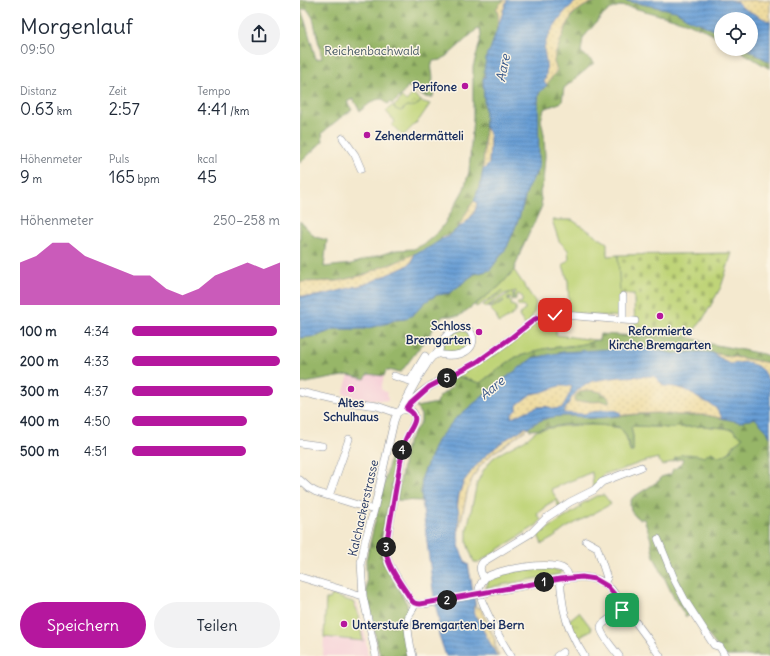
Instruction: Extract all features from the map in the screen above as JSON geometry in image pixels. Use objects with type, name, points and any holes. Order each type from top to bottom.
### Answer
[{"type":"street","points":[[343,138],[355,155],[361,169]]},
{"type":"street","points":[[623,296],[624,320]]},
{"type":"street","points":[[402,411],[429,387],[477,362],[535,319],[543,316],[560,315],[635,321]]},
{"type":"street","points":[[412,382],[430,359],[437,354],[444,338],[448,333],[464,328],[472,335],[472,344],[462,354],[453,356],[437,354]]},
{"type":"street","points":[[412,382],[425,356]]},
{"type":"street","points":[[394,376],[412,382]]},
{"type":"street","name":"Kalchackerstrasse","points":[[376,656],[362,596],[362,553],[374,510],[394,421],[402,411],[412,382]]},
{"type":"street","points":[[300,392],[339,401],[402,411],[413,414],[415,417],[415,422],[403,447],[386,552],[390,564],[412,602],[415,604],[424,604],[560,579],[582,577],[590,578],[599,580],[610,589],[625,607],[660,656]]},
{"type":"street","points":[[329,496],[349,439]]},
{"type":"street","points":[[300,443],[322,446]]},
{"type":"street","points":[[484,579],[480,567],[483,562],[531,533],[546,518],[570,502],[594,490],[602,482],[641,468]]},
{"type":"street","points":[[300,480],[316,492],[374,510]]},
{"type":"street","points":[[658,539],[686,602],[714,645],[720,647],[725,656]]},
{"type":"street","points":[[586,541],[597,547],[607,578],[604,583]]},
{"type":"street","points":[[511,656],[498,634],[480,596],[479,589],[484,579],[495,574],[533,566],[553,566],[563,568],[567,572],[569,578]]},
{"type":"street","points":[[300,577],[362,596]]},
{"type":"street","points":[[560,579],[563,604],[568,624],[573,638],[584,656]]},
{"type":"street","points":[[413,656],[408,623],[409,616],[415,604]]},
{"type":"street","points":[[619,656],[602,633],[601,628],[604,623],[625,607]]},
{"type":"shaded area","points":[[367,374],[384,376],[381,389],[387,393],[388,401],[356,398],[343,394],[349,375],[365,379]]},
{"type":"shaded area","name":"Unterstufe Bremgarten bei Bern","points":[[332,595],[357,604],[365,635],[368,656],[323,656],[326,599],[330,599]]},
{"type":"green space","name":"Reichenbachwald","points":[[300,0],[504,0],[499,5],[497,32],[490,50],[483,79],[485,114],[483,170],[481,182],[474,201],[458,228],[451,234],[442,237],[439,242],[430,248],[364,275],[338,281],[300,282],[300,221],[315,237],[327,240],[324,267],[351,264],[396,250],[414,249],[430,239],[445,223],[464,189],[469,172],[473,117],[473,67],[480,42],[480,30],[477,29],[441,60],[433,61],[432,83],[435,85],[436,89],[432,98],[424,97],[408,86],[401,96],[392,104],[390,102],[387,104],[383,99],[380,99],[371,103],[360,111],[353,99],[347,102],[352,110],[322,133],[323,141],[300,163]],"holes":[[[301,10],[308,10],[313,18],[322,58],[316,59]]]},
{"type":"green space","points":[[623,0],[676,11],[690,20],[714,30],[714,36],[705,30],[685,22],[630,7],[619,6],[609,10],[583,38],[581,52],[594,63],[564,88],[562,102],[544,109],[541,120],[544,134],[545,156],[543,182],[540,192],[542,206],[521,251],[514,270],[500,286],[459,316],[443,316],[401,372],[386,370],[384,376],[368,374],[365,379],[348,375],[300,384],[300,338],[317,336],[335,329],[364,329],[394,320],[405,319],[414,314],[425,302],[437,295],[450,293],[474,274],[490,270],[507,247],[519,218],[528,187],[539,168],[539,93],[547,84],[555,55],[565,29],[573,14],[593,2]]},
{"type":"green space","points":[[758,55],[770,62],[770,69],[749,56]]},
{"type":"green space","points":[[413,94],[421,101],[418,104],[407,106],[401,111],[395,109],[394,106],[400,100],[401,96],[406,101]]},
{"type":"green space","points":[[421,101],[430,104],[419,120],[403,136],[392,125],[395,122],[386,111],[393,105],[394,107],[403,110],[407,106],[419,104]]},
{"type":"green space","points":[[552,220],[572,220],[607,243],[607,256],[618,255],[622,317],[569,313],[568,281],[563,265],[569,259],[568,250],[559,241]]},
{"type":"green space","points":[[732,253],[721,287],[702,321],[688,337],[635,336],[634,294],[620,294],[618,255]]},
{"type":"green space","points":[[514,270],[536,303],[533,315],[525,325],[519,316],[525,307],[517,304],[519,302],[521,304],[523,297],[518,294],[514,300],[516,291],[504,294],[486,307],[483,305],[502,291],[476,307],[475,305],[500,286]]},
{"type":"green space","points":[[513,293],[513,300],[510,298],[507,298],[510,299],[508,299],[508,301],[510,300],[512,303],[511,305],[516,307],[514,310],[516,309],[516,312],[499,323],[496,315],[490,309],[504,300],[489,308],[488,307],[508,294]]},
{"type":"green space","points":[[550,318],[551,324],[557,323],[556,335],[594,340],[592,342],[578,345],[549,348],[516,357],[480,383],[456,376],[490,356],[494,356],[523,335],[536,323]]},
{"type":"green space","points":[[463,330],[469,334],[470,345],[462,352],[442,352],[444,343],[449,336],[454,332]]},
{"type":"green space","points":[[600,334],[688,337],[711,344],[763,354],[770,357],[770,363],[720,354],[700,352],[673,354],[651,349],[630,348],[533,358],[455,419],[437,441],[422,477],[421,493],[423,501],[397,500],[406,448],[410,438],[421,422],[421,415],[416,407],[437,403],[439,397],[453,386],[448,379],[456,376],[480,383],[516,357],[542,349],[592,342],[594,340],[599,340]]},
{"type":"green space","points":[[588,390],[604,393],[610,401],[608,403],[601,401],[586,401],[576,403],[574,397],[575,395]]},
{"type":"green space","points":[[657,413],[706,415],[740,422],[755,418],[767,431],[770,437],[770,656],[725,656],[691,614],[686,617],[674,598],[654,557],[651,540],[644,519],[639,519],[636,517],[631,511],[630,504],[632,498],[660,480],[661,477],[671,474],[673,469],[684,460],[675,460],[675,458],[686,454],[704,457],[711,452],[718,456],[722,456],[730,452],[732,447],[743,437],[734,430],[724,428],[702,426],[668,428],[631,426],[633,451],[631,452],[625,435],[619,427],[576,424],[534,430],[530,430],[528,428],[538,421],[555,416],[591,418]]},
{"type":"green space","points":[[600,425],[621,428],[626,436],[630,452],[633,452],[633,436],[631,426],[668,428],[702,426],[724,428],[734,430],[743,437],[732,447],[730,452],[722,456],[718,456],[711,452],[704,458],[678,457],[662,466],[658,458],[602,475],[602,481],[593,488],[592,472],[551,489],[561,506],[559,507],[555,500],[545,506],[545,508],[537,514],[541,520],[537,525],[479,562],[474,562],[467,543],[467,530],[477,483],[483,471],[492,459],[539,430],[563,426]]},
{"type":"green space","points":[[393,446],[399,447],[390,500],[384,523],[381,543],[382,556],[383,562],[407,604],[408,617],[404,632],[410,656],[380,656],[367,597],[366,560]]},
{"type":"green space","points":[[604,495],[611,504],[566,528],[542,544],[538,535],[581,507],[580,505],[596,496]]},
{"type":"green space","points":[[540,568],[562,571],[560,574],[486,588],[488,583],[487,581],[499,575]]},
{"type":"green space","name":"Unterstufe Bremgarten bei Bern","points":[[332,595],[353,602],[357,610],[363,641],[324,637],[326,599],[330,599]]},
{"type":"green space","points":[[579,612],[592,629],[577,640],[568,621]]},
{"type":"sand","points":[[504,0],[507,0],[497,32],[498,18],[496,9]]},
{"type":"sand","points":[[576,0],[615,0],[593,2],[573,14],[565,29],[555,55],[554,62],[557,70],[539,93],[538,101],[543,42],[559,15]]},
{"type":"sand","points":[[719,0],[770,0],[770,28],[758,21],[758,12],[741,12]]},
{"type":"sand","points":[[485,127],[490,137],[490,147],[489,164],[483,170]]},
{"type":"sand","points":[[474,201],[477,202],[473,213],[465,223],[458,228],[469,208]]},
{"type":"sand","points":[[414,254],[412,262],[405,267],[366,284],[323,295],[309,297],[300,296],[300,282],[338,281],[364,275]]},
{"type":"sand","points":[[712,353],[770,363],[770,382],[730,369]]},
{"type":"sand","points":[[651,374],[709,400],[723,413],[725,419],[706,415],[657,413],[590,418],[560,416],[548,418],[535,423],[494,452],[480,466],[472,479],[467,493],[459,530],[458,500],[464,483],[460,475],[529,389],[612,376]],"holes":[[[587,390],[604,393],[610,401],[608,403],[601,401],[575,402],[575,396],[578,393]]]},
{"type":"sand","points":[[465,561],[466,564],[468,564],[476,608],[480,607],[495,640],[495,647],[499,656],[493,656],[475,622]]},
{"type":"water","name":"Aare","points":[[507,0],[578,0],[569,7],[559,19],[545,44],[544,51],[546,70],[544,82],[547,85],[539,93],[538,101],[539,168],[528,187],[519,218],[507,247],[490,270],[474,274],[450,293],[436,295],[425,302],[414,314],[405,319],[394,320],[364,329],[335,329],[317,336],[300,338],[300,296],[309,297],[323,295],[366,284],[405,267],[412,262],[414,254],[448,237],[467,221],[475,211],[477,202],[474,201],[481,182],[483,170],[489,164],[490,137],[485,127],[484,71],[487,53],[490,50]]},
{"type":"water","points":[[623,0],[730,0],[737,2],[743,8],[751,12],[714,12],[714,30],[690,20],[676,11]]},
{"type":"water","points":[[758,16],[770,22],[770,62],[758,55]]},
{"type":"water","points":[[630,348],[651,349],[673,354],[700,352],[712,353],[730,364],[746,362],[757,366],[763,371],[770,382],[770,437],[767,431],[755,418],[740,422],[722,418],[712,405],[684,389],[664,386],[654,376],[618,377],[592,381],[578,390],[572,397],[563,413],[584,414],[601,410],[614,410],[620,412],[621,415],[590,418],[563,416],[538,421],[505,440],[487,454],[464,481],[459,493],[457,505],[459,513],[458,538],[460,550],[466,564],[468,564],[475,604],[473,608],[475,615],[497,656],[446,656],[439,635],[439,620],[434,598],[421,493],[422,477],[437,441],[455,419],[533,358],[563,352]],"holes":[[[559,386],[571,386],[570,393],[562,408],[554,409],[543,406],[511,418],[512,414],[517,409],[517,405],[531,394]]]},
{"type":"place","name":"Perifone","points":[[465,86]]},
{"type":"place","name":"Zehendermätteli","points":[[367,135]]},
{"type":"place","name":"Reformierte Kirche Bremgarten","points":[[660,316]]},
{"type":"place","name":"Schloss Bremgarten","points":[[479,332]]},
{"type":"place","name":"Altes Schulhaus","points":[[351,389]]},
{"type":"place","name":"Unterstufe Bremgarten bei Bern","points":[[344,624]]},
{"type":"route","points":[[555,315],[543,316],[535,319],[477,362],[429,387],[411,403],[407,409],[410,410],[415,417],[415,422],[403,447],[386,552],[390,564],[412,602],[415,604],[560,579],[587,577],[599,580],[607,586],[625,607],[622,610]]}]
